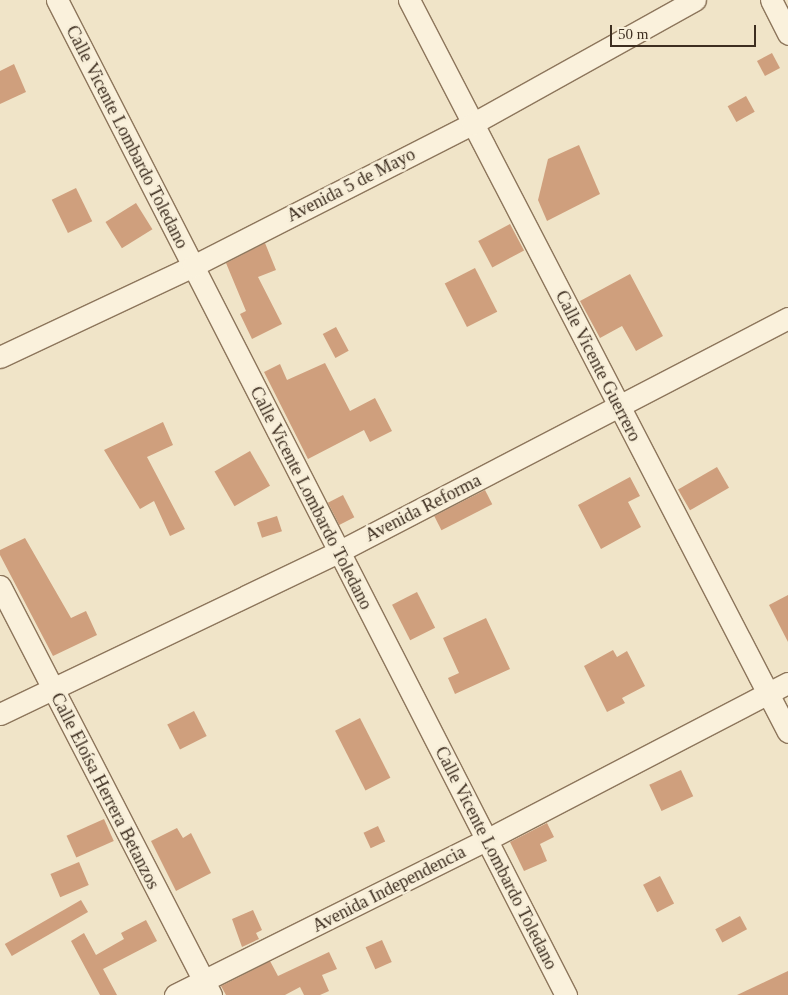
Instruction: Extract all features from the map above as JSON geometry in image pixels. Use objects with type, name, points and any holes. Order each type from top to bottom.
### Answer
[{"type":"street","name":"Calle Vicente Lombardo Toledano","points":[[57,0],[566,995]]},
{"type":"street","name":"Calle Vicente Guerrero","points":[[409,0],[788,732]]},
{"type":"street","name":"Avenida 5 de Mayo","points":[[0,357],[193,266],[472,124],[695,0]]},
{"type":"street","points":[[771,0],[788,34]]},
{"type":"street","name":"Avenida Reforma","points":[[0,714],[338,552],[619,408],[788,318]]},
{"type":"street","name":"Calle Eloísa Herrera Betanzos","points":[[0,586],[207,988]]},
{"type":"street","name":"Avenida Independencia","points":[[175,995],[207,988],[788,683]]},
{"type":"building","points":[[772,53],[780,68],[765,76],[757,61]]},
{"type":"building","points":[[14,64],[26,92],[0,104],[0,71]]},
{"type":"building","points":[[746,96],[755,112],[736,122],[728,106]]},
{"type":"building","points":[[579,145],[600,194],[547,221],[538,200],[548,159]]},
{"type":"building","points":[[76,188],[92,221],[68,233],[52,200]]},
{"type":"building","points":[[136,203],[152,229],[122,248],[105,222]]},
{"type":"building","points":[[510,224],[524,250],[492,267],[478,241]]},
{"type":"building","points":[[265,243],[276,270],[258,277],[282,324],[252,339],[240,314],[246,311],[226,263]]},
{"type":"building","points":[[475,268],[497,312],[467,327],[445,283]]},
{"type":"building","points":[[630,274],[663,336],[636,351],[622,326],[600,338],[580,301]]},
{"type":"building","points":[[336,327],[349,351],[335,358],[323,334]]},
{"type":"building","points":[[325,363],[350,411],[375,398],[392,431],[370,442],[364,430],[308,459],[264,372],[280,364],[287,380]]},
{"type":"building","points":[[163,422],[173,445],[147,457],[185,529],[170,536],[154,501],[140,509],[104,450]]},
{"type":"building","points":[[250,451],[270,486],[234,506],[214,472]]},
{"type":"building","points":[[717,467],[729,488],[690,510],[678,489]]},
{"type":"building","points":[[630,477],[640,496],[628,502],[641,527],[601,549],[578,505]]},
{"type":"building","points":[[485,490],[492,504],[441,530],[434,516]]},
{"type":"building","points":[[343,495],[354,517],[339,525],[328,503]]},
{"type":"building","points":[[277,516],[282,531],[262,538],[257,522]]},
{"type":"building","points":[[25,538],[71,618],[86,611],[97,635],[53,656],[0,555],[0,550]]},
{"type":"building","points":[[417,592],[435,628],[410,640],[392,605]]},
{"type":"building","points":[[788,595],[788,642],[769,605]]},
{"type":"building","points":[[486,618],[510,669],[455,694],[448,678],[459,673],[443,638]]},
{"type":"building","points":[[613,650],[617,657],[627,651],[645,686],[622,698],[625,703],[607,712],[584,666]]},
{"type":"building","points":[[194,711],[207,736],[180,750],[167,725]]},
{"type":"building","points":[[360,718],[390,778],[365,790],[335,731]]},
{"type":"building","points":[[681,770],[693,796],[662,811],[649,785]]},
{"type":"building","points":[[104,819],[114,841],[76,858],[67,836]]},
{"type":"building","points":[[547,823],[554,837],[540,844],[547,861],[524,871],[510,842]]},
{"type":"building","points":[[378,826],[385,841],[371,848],[363,833]]},
{"type":"building","points":[[177,828],[183,838],[191,833],[211,873],[176,891],[151,841]]},
{"type":"building","points":[[79,862],[89,885],[60,897],[50,874]]},
{"type":"building","points":[[660,876],[674,904],[657,912],[643,885]]},
{"type":"building","points":[[81,900],[88,912],[12,956],[5,944]]},
{"type":"building","points":[[253,910],[262,930],[256,933],[259,939],[242,947],[232,919]]},
{"type":"building","points":[[740,916],[747,929],[722,942],[715,929]]},
{"type":"building","points":[[146,920],[157,941],[103,969],[117,995],[100,995],[71,941],[84,933],[96,955],[124,939],[121,933]]},
{"type":"building","points":[[382,940],[392,962],[375,969],[366,947]]},
{"type":"building","points":[[329,952],[337,969],[322,975],[329,991],[320,995],[304,995],[300,987],[285,995],[226,995],[221,986],[270,961],[278,976]]},
{"type":"building","points":[[788,971],[788,995],[737,995]]}]
